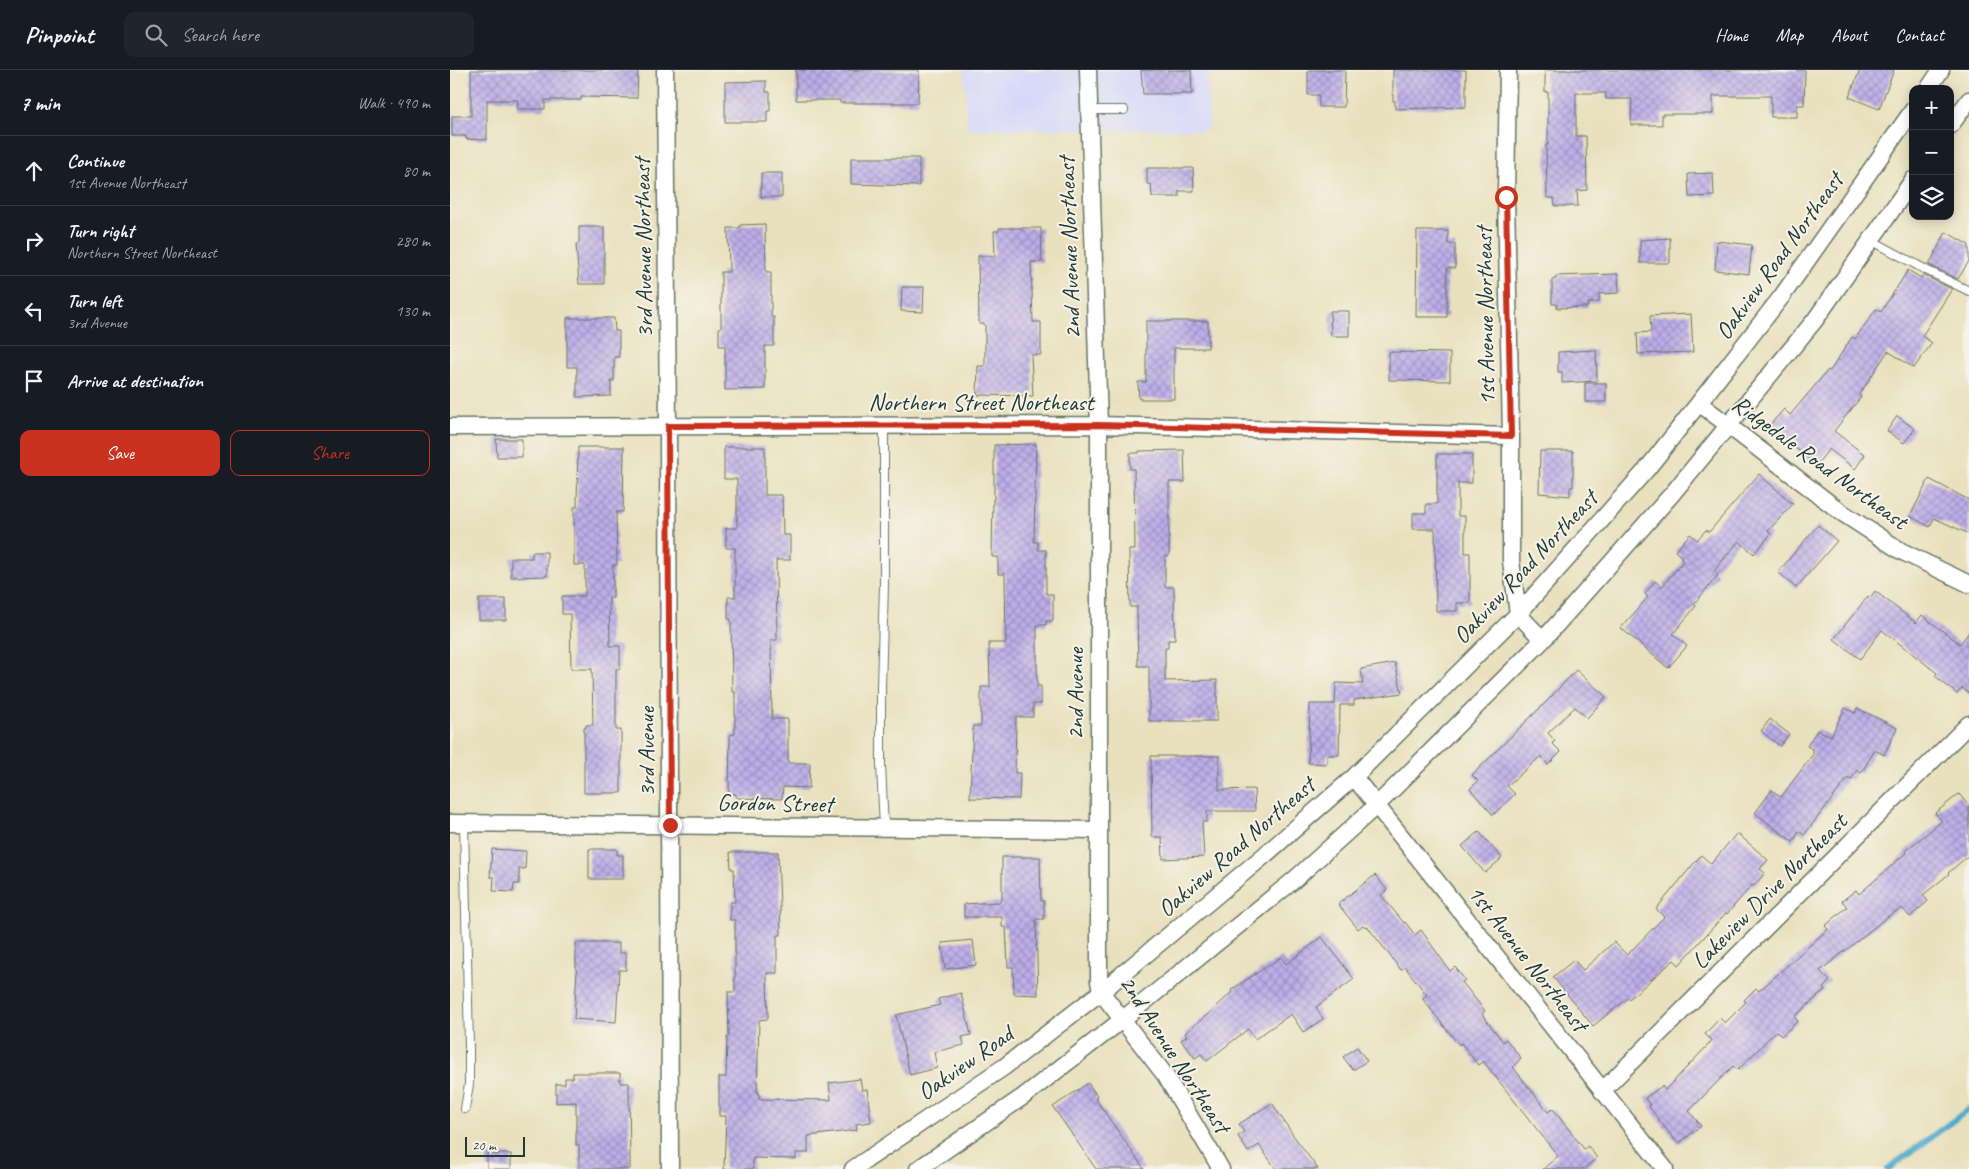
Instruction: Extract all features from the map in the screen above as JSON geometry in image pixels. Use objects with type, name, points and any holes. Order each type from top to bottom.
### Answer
[{"type":"street","name":"3rd Avenue Northeast","points":[[664,70],[668,426]]},
{"type":"street","name":"2nd Avenue Northeast","points":[[1088,70],[1099,425]]},
{"type":"street","name":"1st Avenue Northeast","points":[[1508,70],[1506,197],[1511,436],[1511,561],[1518,614]]},
{"type":"street","points":[[1931,85],[1941,70]]},
{"type":"street","points":[[1954,121],[1969,100]]},
{"type":"street","name":"Oakview Road Northeast","points":[[1102,992],[1354,777],[1518,614],[1647,469],[1699,403],[1782,296],[1909,116]]},
{"type":"street","points":[[918,1169],[1024,1096],[1122,1020],[1294,880],[1377,805],[1543,640],[1672,494],[1815,320],[1909,186]]},
{"type":"street","name":"Ridgedale Road Northeast","points":[[1699,403],[1849,517],[1901,551],[1969,584]]},
{"type":"street","name":"Northern Street Northeast","points":[[450,427],[1099,425],[1511,436]]},
{"type":"street","name":"2nd Avenue","points":[[1099,425],[1099,962]]},
{"type":"street","name":"3rd Avenue","points":[[668,426],[670,1169]]},
{"type":"street","points":[[1518,614],[1543,640]]},
{"type":"street","name":"Lakeview Drive Northeast","points":[[1602,1091],[1969,724]]},
{"type":"street","name":"1st Avenue Northeast","points":[[1354,777],[1665,1169]]},
{"type":"street","name":"Gordon Street","points":[[457,823],[1098,830]]},
{"type":"street","name":"2nd Avenue Northeast","points":[[1099,962],[1099,981],[1102,992],[1165,1075],[1221,1169]]},
{"type":"street","name":"Oakview Road","points":[[853,1169],[1004,1067],[1102,992]]},
{"type":"lane","points":[[1089,110],[1124,110]]},
{"type":"lane","points":[[1871,240],[1969,291]]},
{"type":"lane","points":[[884,425],[881,765],[884,828]]},
{"type":"lane","points":[[457,823],[469,1046],[469,1084],[466,1109]]},
{"type":"shaded area","points":[[964,70],[1208,70],[1209,130],[967,129]]},
{"type":"building","points":[[471,70],[638,70],[637,98],[581,97],[581,100],[545,100],[545,109],[517,109],[518,100],[487,100],[487,140],[466,139],[466,136],[452,136],[452,116],[471,116]]},
{"type":"building","points":[[796,70],[919,70],[918,103],[840,103],[840,100],[796,100]]},
{"type":"building","points":[[1141,70],[1191,70],[1192,94],[1143,94]]},
{"type":"building","points":[[1308,70],[1345,70],[1344,107],[1319,107],[1319,95],[1308,95]]},
{"type":"building","points":[[1393,70],[1466,70],[1466,107],[1395,109],[1395,101],[1393,101]]},
{"type":"building","points":[[1545,70],[1805,70],[1804,105],[1797,105],[1797,117],[1771,117],[1771,96],[1713,96],[1713,114],[1662,114],[1662,125],[1631,125],[1632,99],[1606,99],[1606,93],[1576,93],[1576,136],[1586,136],[1587,190],[1577,191],[1578,206],[1555,206],[1554,198],[1547,198],[1548,92],[1545,92]]},
{"type":"building","points":[[1860,70],[1894,70],[1879,109],[1849,97]]},
{"type":"building","points":[[766,81],[766,92],[770,92],[770,111],[767,111],[767,122],[725,122],[725,82]]},
{"type":"building","points":[[851,158],[919,158],[919,186],[851,184]]},
{"type":"building","points":[[1147,168],[1193,168],[1194,191],[1179,191],[1179,197],[1152,197],[1151,184],[1147,184]]},
{"type":"building","points":[[761,173],[782,173],[782,197],[761,197]]},
{"type":"building","points":[[1713,173],[1714,196],[1689,197],[1688,174]]},
{"type":"building","points":[[765,224],[766,272],[771,272],[771,317],[774,317],[774,346],[765,346],[765,389],[725,390],[725,346],[719,346],[719,328],[721,328],[721,272],[729,272],[728,228],[740,228],[740,225]]},
{"type":"building","points":[[579,227],[604,227],[604,284],[579,284],[576,244],[579,244]]},
{"type":"building","points":[[999,228],[1041,228],[1042,262],[1031,262],[1033,322],[1041,322],[1041,355],[1031,355],[1033,396],[977,395],[978,366],[985,366],[985,324],[979,324],[978,256],[995,256],[994,231],[999,231]]},
{"type":"building","points":[[1417,231],[1448,231],[1448,244],[1455,244],[1455,268],[1447,268],[1447,317],[1416,317]]},
{"type":"building","points":[[1946,232],[1969,245],[1969,261],[1958,279],[1929,265]]},
{"type":"building","points":[[1670,238],[1670,263],[1640,263],[1640,240]]},
{"type":"building","points":[[1717,241],[1752,245],[1749,274],[1715,270]]},
{"type":"building","points":[[1908,270],[1921,278],[1923,275],[1952,289],[1922,336],[1932,343],[1914,368],[1888,351],[1859,395],[1861,397],[1834,431],[1865,455],[1855,469],[1829,449],[1818,463],[1811,457],[1810,460],[1769,426],[1784,409],[1790,415],[1828,370],[1830,371],[1852,337],[1855,339],[1876,309],[1881,312]]},
{"type":"building","points":[[1618,274],[1619,293],[1599,294],[1599,302],[1588,303],[1588,307],[1557,308],[1557,304],[1552,304],[1552,279],[1556,279],[1556,276]]},
{"type":"building","points":[[902,287],[924,287],[923,312],[901,311]]},
{"type":"building","points":[[1330,311],[1349,311],[1349,336],[1331,336]]},
{"type":"building","points":[[1691,314],[1693,352],[1638,354],[1637,333],[1651,332],[1650,316]]},
{"type":"building","points":[[567,318],[614,318],[615,331],[619,331],[619,357],[614,357],[614,381],[611,381],[611,396],[577,397],[577,367],[567,367]]},
{"type":"building","points":[[1146,321],[1208,321],[1208,348],[1174,348],[1174,399],[1139,399],[1138,382],[1146,382]]},
{"type":"building","points":[[1596,350],[1597,381],[1562,383],[1562,372],[1558,372],[1558,352]]},
{"type":"building","points":[[1389,352],[1450,353],[1450,381],[1389,380]]},
{"type":"building","points":[[1585,383],[1606,383],[1606,402],[1585,402]]},
{"type":"building","points":[[1897,416],[1915,429],[1904,443],[1887,431]]},
{"type":"building","points":[[496,439],[522,439],[522,457],[497,457]]},
{"type":"building","points":[[1036,444],[1034,542],[1038,542],[1038,550],[1046,550],[1046,594],[1053,594],[1053,621],[1046,621],[1046,625],[1037,625],[1037,686],[1041,686],[1041,704],[1033,704],[1033,717],[1016,717],[1015,773],[1020,773],[1019,799],[970,798],[973,726],[981,726],[981,687],[990,687],[989,643],[1006,643],[1005,574],[998,574],[998,557],[992,557],[994,445]]},
{"type":"building","points":[[578,447],[624,447],[623,512],[616,512],[617,565],[613,565],[613,598],[609,598],[610,646],[620,646],[620,669],[616,669],[616,730],[621,730],[621,793],[584,793],[584,728],[586,728],[586,725],[593,725],[592,669],[571,669],[570,614],[562,614],[562,596],[585,596],[585,565],[574,565],[574,507],[577,507]]},
{"type":"building","points":[[724,447],[765,447],[765,495],[782,495],[783,535],[790,535],[790,560],[776,560],[777,640],[771,640],[772,719],[788,719],[788,763],[810,763],[809,788],[783,787],[782,799],[736,798],[736,794],[729,793],[730,735],[735,734],[735,692],[732,692],[731,619],[728,619],[728,597],[735,597],[735,548],[726,548],[726,528],[737,528],[737,479],[724,479]]},
{"type":"building","points":[[1184,450],[1185,482],[1169,482],[1169,556],[1165,556],[1165,587],[1174,587],[1175,640],[1168,640],[1168,648],[1165,648],[1165,681],[1217,680],[1217,721],[1149,721],[1149,666],[1138,666],[1137,607],[1130,607],[1129,550],[1135,550],[1134,469],[1130,469],[1130,453]]},
{"type":"building","points":[[1540,451],[1573,451],[1573,487],[1570,487],[1570,496],[1539,493]]},
{"type":"building","points":[[1437,454],[1472,454],[1472,483],[1458,483],[1458,516],[1465,516],[1465,553],[1470,553],[1470,603],[1457,603],[1457,611],[1436,611],[1435,529],[1413,529],[1413,513],[1426,513],[1426,504],[1437,504]]},
{"type":"building","points":[[1759,474],[1793,504],[1768,531],[1771,534],[1754,554],[1739,541],[1714,571],[1718,575],[1673,634],[1687,646],[1668,668],[1621,628],[1648,597],[1645,594],[1655,581],[1662,587],[1683,561],[1680,559],[1682,557],[1675,551],[1690,534],[1697,540],[1706,530],[1709,532]]},
{"type":"building","points":[[1929,479],[1969,500],[1969,534],[1934,518],[1930,527],[1910,516]]},
{"type":"building","points":[[1818,525],[1837,541],[1796,588],[1778,572]]},
{"type":"building","points":[[532,552],[547,552],[547,576],[511,577],[511,558],[532,558]]},
{"type":"building","points":[[1875,591],[1916,623],[1922,615],[1960,644],[1969,632],[1969,694],[1962,688],[1957,694],[1935,676],[1937,673],[1882,630],[1860,659],[1834,639],[1868,596],[1870,598]]},
{"type":"building","points":[[479,599],[506,599],[506,620],[479,620]]},
{"type":"building","points":[[1395,663],[1402,693],[1354,700],[1354,705],[1340,705],[1339,755],[1327,755],[1327,764],[1308,763],[1310,704],[1335,704],[1336,683],[1363,684],[1361,669]]},
{"type":"building","points":[[1576,670],[1606,697],[1587,718],[1575,707],[1548,733],[1555,741],[1552,743],[1561,752],[1548,765],[1541,756],[1507,786],[1515,794],[1493,815],[1470,789],[1478,781],[1472,775]]},
{"type":"building","points":[[1845,708],[1855,713],[1857,708],[1897,728],[1884,755],[1875,750],[1861,773],[1857,770],[1851,780],[1848,778],[1804,835],[1799,831],[1793,842],[1755,813],[1772,790],[1781,797],[1814,753],[1812,752],[1814,750],[1807,746],[1817,730],[1831,736]]},
{"type":"building","points":[[1770,719],[1789,734],[1780,746],[1761,731]]},
{"type":"building","points":[[1151,756],[1219,756],[1219,790],[1254,789],[1255,811],[1207,811],[1207,822],[1202,822],[1204,857],[1163,859],[1162,837],[1152,837]]},
{"type":"building","points":[[1959,794],[1969,806],[1969,855],[1923,895],[1928,901],[1910,917],[1902,908],[1887,917],[1820,971],[1830,981],[1823,988],[1825,990],[1794,1017],[1798,1021],[1781,1036],[1776,1031],[1738,1070],[1733,1066],[1689,1111],[1701,1126],[1678,1144],[1649,1107],[1650,1105],[1645,1098],[1662,1086],[1665,1090],[1710,1043],[1711,1040],[1705,1034],[1720,1018],[1725,1023],[1746,1002],[1744,1000],[1756,988],[1759,991],[1828,929],[1825,926],[1847,907],[1842,901],[1856,890],[1859,894],[1906,853],[1905,851],[1942,821],[1935,813]]},
{"type":"building","points":[[1479,832],[1502,858],[1485,873],[1462,846]]},
{"type":"building","points":[[1737,833],[1768,860],[1760,869],[1765,873],[1679,965],[1674,960],[1629,999],[1593,1026],[1553,977],[1574,960],[1583,970],[1614,942],[1627,955],[1664,917],[1656,909],[1701,855],[1711,864]]},
{"type":"building","points":[[492,849],[526,851],[525,869],[519,869],[519,884],[514,884],[513,892],[493,891],[494,877],[490,877]]},
{"type":"building","points":[[589,849],[617,849],[617,855],[623,855],[623,879],[589,879]]},
{"type":"building","points":[[730,852],[778,852],[781,935],[777,935],[777,973],[767,973],[768,1019],[759,1020],[757,1092],[759,1092],[759,1099],[831,1100],[829,1083],[860,1079],[862,1090],[867,1089],[871,1122],[856,1124],[857,1130],[808,1136],[808,1153],[796,1153],[796,1159],[753,1158],[753,1169],[724,1169],[726,1116],[719,1116],[719,1077],[726,1077],[727,1037],[729,1037],[728,992],[735,992],[735,920],[730,920],[730,902],[735,902],[734,869],[731,869]]},
{"type":"building","points":[[1002,857],[1040,857],[1041,901],[1044,901],[1044,919],[1036,919],[1038,995],[1014,994],[1013,967],[1008,967],[1006,927],[1002,927],[1002,917],[964,917],[964,904],[1000,902],[1002,900]]},
{"type":"building","points":[[1375,875],[1387,890],[1381,895],[1404,923],[1415,935],[1421,930],[1450,971],[1455,967],[1465,980],[1462,982],[1485,1011],[1482,1014],[1503,1042],[1506,1039],[1521,1058],[1513,1067],[1548,1112],[1553,1109],[1584,1149],[1588,1146],[1597,1158],[1583,1169],[1543,1169],[1558,1156],[1483,1061],[1478,1065],[1461,1043],[1459,1045],[1422,998],[1427,995],[1405,967],[1401,970],[1367,926],[1363,925],[1358,929],[1338,904]]},
{"type":"building","points":[[1322,937],[1354,979],[1316,1007],[1323,1019],[1303,1032],[1291,1014],[1255,1039],[1248,1029],[1207,1061],[1201,1054],[1195,1058],[1181,1040],[1187,1036],[1185,1033],[1213,1010],[1232,992],[1231,990],[1281,957],[1286,964]]},
{"type":"building","points":[[973,940],[976,965],[945,969],[942,943]]},
{"type":"building","points":[[576,943],[619,943],[619,953],[626,953],[626,970],[619,970],[616,1022],[574,1019],[577,970]]},
{"type":"building","points":[[961,993],[971,1035],[962,1037],[964,1045],[934,1052],[937,1068],[910,1075],[896,1015],[940,1005],[938,999]]},
{"type":"building","points":[[1357,1047],[1367,1061],[1353,1070],[1343,1057]]},
{"type":"building","points":[[573,1073],[620,1073],[620,1083],[629,1083],[630,1169],[579,1169],[579,1145],[576,1145],[576,1102],[556,1103],[556,1084],[565,1084],[565,1078],[573,1078]]},
{"type":"building","points":[[1088,1083],[1097,1096],[1095,1098],[1144,1169],[1096,1169],[1053,1107]]},
{"type":"building","points":[[1272,1103],[1318,1169],[1276,1169],[1259,1145],[1248,1152],[1238,1136],[1244,1132],[1239,1124]]},
{"type":"building","points":[[487,1154],[511,1154],[511,1169],[487,1169]]},
{"type":"waterway","points":[[1888,1169],[1969,1109]]},
{"type":"route","points":[[670,825],[668,426],[1099,425],[1511,436],[1506,197]]}]
